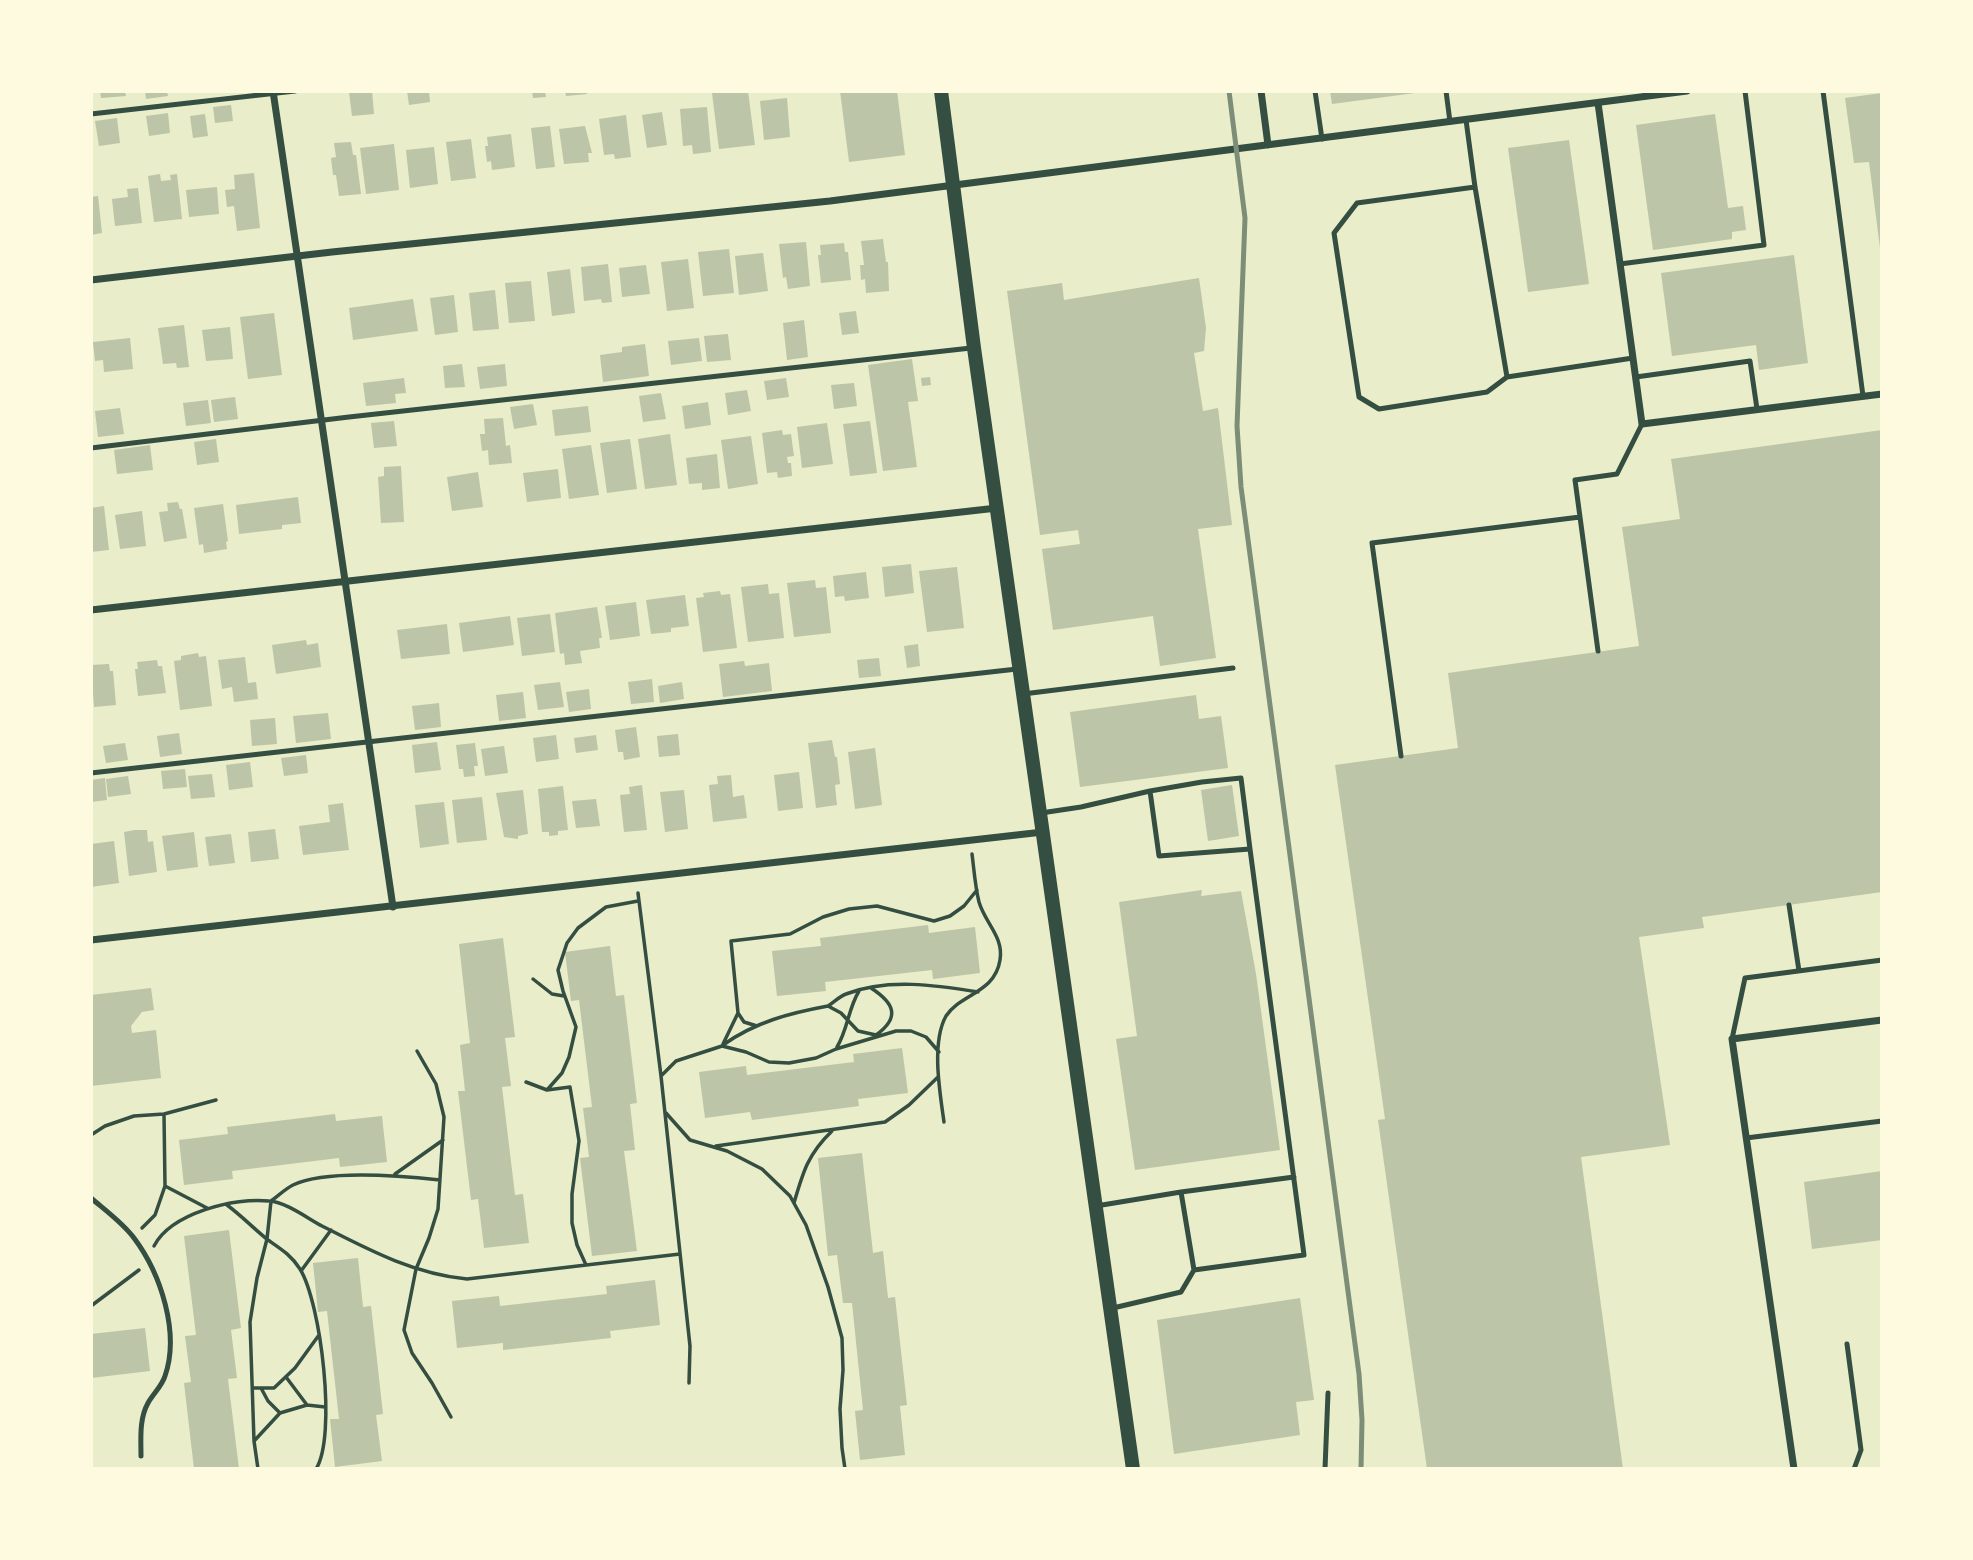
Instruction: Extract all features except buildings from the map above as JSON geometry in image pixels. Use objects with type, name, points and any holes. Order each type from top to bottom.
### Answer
[{"type":"main road","points":[[941,91],[974,348],[1133,1469]]},
{"type":"street","points":[[1261,91],[1268,145]]},
{"type":"street","points":[[91,280],[954,186],[1686,91]]},
{"type":"street","points":[[274,92],[393,907]]},
{"type":"street","points":[[1598,103],[1642,424],[1882,394]]},
{"type":"street","points":[[91,610],[997,508]]},
{"type":"street","points":[[91,940],[1043,832]]},
{"type":"street","points":[[1794,1469],[1732,1039],[1882,1020]]},
{"type":"lane","points":[[91,114],[295,91]]},
{"type":"lane","points":[[1315,91],[1322,139]]},
{"type":"lane","points":[[1446,91],[1450,122]]},
{"type":"lane","points":[[1620,264],[1764,245],[1745,91]]},
{"type":"lane","points":[[1823,91],[1863,396]]},
{"type":"lane","points":[[1466,120],[1507,377]]},
{"type":"lane","points":[[1475,187],[1357,204],[1334,233],[1359,397],[1379,408],[1487,392],[1507,377],[1633,358]]},
{"type":"lane","points":[[91,447],[974,348]]},
{"type":"lane","points":[[1636,377],[1750,361],[1757,409]]},
{"type":"lane","points":[[1598,651],[1575,481],[1617,474],[1642,424]]},
{"type":"lane","points":[[1401,756],[1372,543],[1580,517]]},
{"type":"lane","points":[[1023,694],[1233,668]]},
{"type":"lane","points":[[91,773],[1020,669]]},
{"type":"lane","points":[[1041,813],[1202,782],[1241,778],[1304,1255],[1194,1270]]},
{"type":"lane","points":[[1150,792],[1159,856],[1250,849]]},
{"type":"lane","points":[[1789,905],[1799,971]]},
{"type":"lane","points":[[1732,1039],[1745,978],[1882,960]]},
{"type":"lane","points":[[1746,1138],[1882,1121]]},
{"type":"lane","points":[[1096,1206],[1294,1177]]},
{"type":"lane","points":[[1111,1308],[1181,1292],[1194,1270],[1181,1192]]},
{"type":"lane","points":[[91,1198],[133,1236],[148,1260],[166,1307],[171,1348],[165,1379],[146,1405],[141,1425],[141,1456]]},
{"type":"lane","points":[[1847,1344],[1861,1450],[1854,1469]]},
{"type":"lane","points":[[1325,1469],[1328,1393]]},
{"type":"path","points":[[944,1122],[939,1076],[942,1029],[947,1015],[994,977],[1000,961],[1000,941],[986,920],[977,890],[971,841]]},
{"type":"path","points":[[636,880],[661,1076],[690,1346],[689,1383]]},
{"type":"path","points":[[757,1026],[744,1022],[738,1013],[731,940],[790,934],[823,917],[849,909],[877,906],[934,920],[950,916],[964,906],[977,890]]},
{"type":"path","points":[[547,1090],[562,1073],[576,1027],[558,970],[566,943],[578,928],[606,907],[639,901]]},
{"type":"path","points":[[533,979],[552,994],[565,996]]},
{"type":"path","points":[[661,1076],[676,1061],[722,1046],[736,1036],[777,1017],[828,1006],[845,994],[871,988],[908,985],[942,986],[978,992]]},
{"type":"path","points":[[828,1006],[841,1013],[858,1031],[876,1035],[889,1026],[892,1012],[887,998],[871,988]]},
{"type":"path","points":[[836,1049],[845,1034],[850,1005],[859,991]]},
{"type":"path","points":[[722,1046],[738,1013]]},
{"type":"path","points":[[722,1046],[769,1062],[789,1063],[816,1058],[876,1035],[911,1031],[926,1037],[939,1052]]},
{"type":"path","points":[[416,1051],[436,1084],[444,1117],[438,1209],[416,1269],[404,1329],[412,1353],[451,1416]]},
{"type":"path","points":[[714,1147],[885,1122],[909,1105],[939,1076]]},
{"type":"path","points":[[526,1082],[547,1090],[570,1087],[579,1141],[572,1194],[572,1223],[577,1245],[586,1265]]},
{"type":"path","points":[[91,1135],[105,1126],[134,1116],[164,1114],[216,1100]]},
{"type":"path","points":[[665,1112],[690,1140],[727,1150],[762,1168],[794,1203],[811,1238],[842,1338],[842,1448],[845,1469]]},
{"type":"path","points":[[133,1236],[155,1215],[165,1186],[164,1114]]},
{"type":"path","points":[[794,1203],[805,1165],[817,1145],[834,1130]]},
{"type":"path","points":[[394,1176],[443,1140]]},
{"type":"path","points":[[91,1306],[131,1278],[148,1260],[156,1242],[172,1226],[207,1208],[271,1201],[293,1185],[322,1178],[394,1176],[440,1180]]},
{"type":"path","points":[[165,1186],[207,1208]]},
{"type":"path","points":[[271,1201],[416,1269],[442,1276],[467,1279],[680,1254]]},
{"type":"path","points":[[258,1469],[254,1441],[250,1322],[267,1239],[271,1201]]},
{"type":"path","points":[[227,1205],[267,1239],[288,1252],[301,1271],[313,1301],[320,1334],[325,1407],[323,1458],[316,1469]]},
{"type":"path","points":[[301,1271],[331,1230]]},
{"type":"path","points":[[253,1388],[274,1388],[320,1334]]},
{"type":"path","points":[[286,1377],[307,1405]]},
{"type":"path","points":[[261,1388],[268,1401],[280,1413]]},
{"type":"path","points":[[254,1441],[280,1413],[307,1405],[325,1407]]},
{"type":"railway","points":[[1229,91],[1245,218],[1237,426],[1241,487],[1359,1374],[1361,1469]]}]
